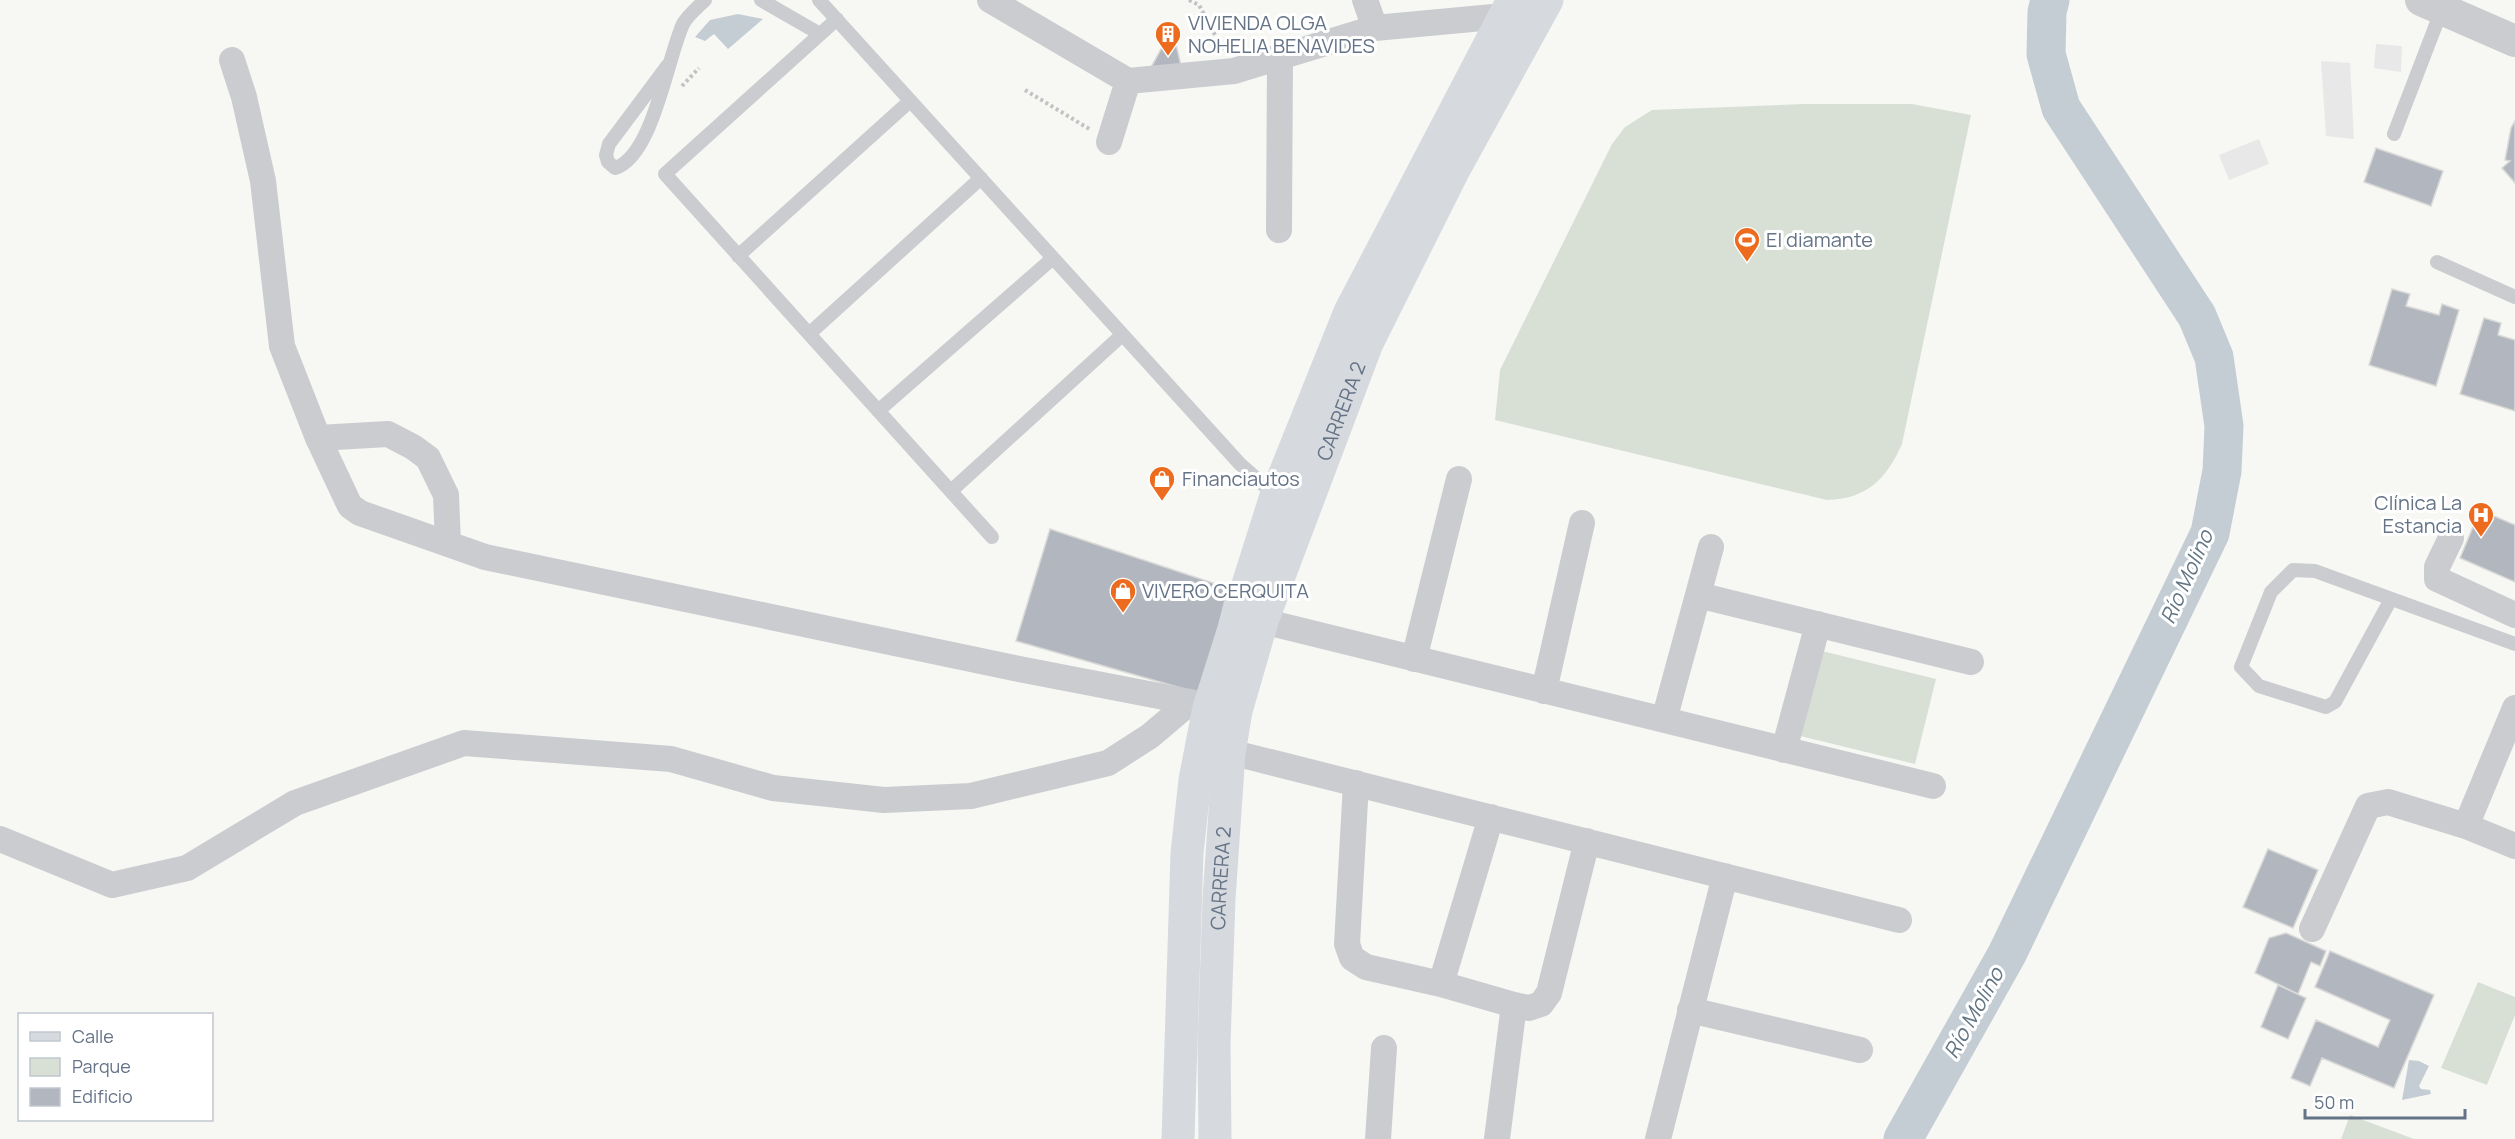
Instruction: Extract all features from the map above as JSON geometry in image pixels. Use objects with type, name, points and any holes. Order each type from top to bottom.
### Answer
[{"type":"main road","name":"CARRERA 2","points":[[1215,1139],[1214,1044],[1219,899],[1229,753],[1236,711],[1262,621],[1367,343],[1453,171],[1547,0]]},
{"type":"main road","name":"CARRERA 2","points":[[1178,1139],[1187,853],[1195,780],[1199,705],[1276,496],[1350,312],[1509,8]]},
{"type":"street","points":[[990,0],[1128,81],[1234,71],[1375,28],[1509,8]]},
{"type":"street","points":[[1365,0],[1375,28]]},
{"type":"street","points":[[2431,4],[2515,41]]},
{"type":"street","points":[[1279,230],[1280,57]]},
{"type":"street","points":[[232,60],[244,97],[263,181],[282,346],[318,438],[350,507],[367,517],[485,557],[1199,705]]},
{"type":"street","points":[[1109,142],[1128,81]]},
{"type":"street","points":[[318,438],[388,434],[428,458],[446,495],[448,544]]},
{"type":"street","points":[[1414,659],[1459,479]]},
{"type":"street","points":[[1544,690],[1582,523]]},
{"type":"street","points":[[2451,538],[2437,567],[2437,579],[2515,615]]},
{"type":"street","points":[[1664,720],[1711,548]]},
{"type":"street","points":[[1698,595],[1971,662]]},
{"type":"street","points":[[1262,621],[1933,786]]},
{"type":"street","points":[[1784,750],[1818,624]]},
{"type":"street","points":[[0,839],[112,885],[188,868],[295,803],[464,743],[671,759],[772,788],[884,800],[971,796],[1071,774],[1108,763],[1199,705]]},
{"type":"street","points":[[2466,826],[2515,708]]},
{"type":"street","points":[[1229,753],[1899,920]]},
{"type":"street","points":[[1356,783],[1347,944],[1352,958],[1366,967],[1441,984],[1514,1005],[1529,1008],[1541,1005],[1549,993],[1587,842]]},
{"type":"street","points":[[2313,929],[2368,806],[2388,802],[2466,826],[2515,846]]},
{"type":"street","points":[[1441,984],[1491,817]]},
{"type":"street","points":[[1658,1139],[1725,876]]},
{"type":"street","points":[[1497,1139],[1514,1005]]},
{"type":"street","points":[[1690,1010],[1860,1050]]},
{"type":"street","points":[[1378,1139],[1384,1048]]},
{"type":"lane","points":[[668,65],[609,144],[606,154],[608,162],[615,168],[627,162],[646,134],[684,21],[705,0]]},
{"type":"lane","points":[[761,0],[820,34]]},
{"type":"lane","points":[[819,0],[1240,464],[1276,496]]},
{"type":"lane","points":[[2394,134],[2431,4]]},
{"type":"lane","points":[[837,19],[665,174],[992,537]]},
{"type":"lane","points":[[738,256],[910,100]]},
{"type":"lane","points":[[808,334],[981,178]]},
{"type":"lane","points":[[878,411],[1053,258]]},
{"type":"lane","points":[[2437,262],[2515,297]]},
{"type":"lane","points":[[951,491],[1122,335]]},
{"type":"lane","points":[[2391,599],[2335,702],[2326,707],[2259,686],[2241,667],[2271,592],[2294,570],[2315,571],[2515,644]]},
{"type":"path","points":[[1189,0],[1199,5],[1234,71]]},
{"type":"path","points":[[1025,90],[1109,142]]},
{"type":"shaded area","points":[[738,14],[763,19],[728,49],[714,34],[705,41],[695,37],[710,20]]},
{"type":"shaded area","points":[[2376,44],[2402,46],[2401,72],[2374,68]]},
{"type":"shaded area","points":[[2321,61],[2350,63],[2354,139],[2326,136]]},
{"type":"shaded area","points":[[2259,139],[2269,164],[2229,180],[2219,155]]},
{"type":"shaded area","points":[[2409,1060],[2419,1061],[2429,1066],[2419,1086],[2421,1089],[2430,1090],[2431,1094],[2402,1100]]},
{"type":"green space","name":"El diamante","points":[[1804,104],[1912,104],[1971,115],[1902,444],[1882,477],[1864,491],[1853,496],[1827,500],[1495,420],[1500,370],[1612,144],[1625,127],[1652,110]]},
{"type":"green space","points":[[1822,651],[1936,679],[1915,764],[1800,736]]},
{"type":"green space","points":[[2478,982],[2515,997],[2515,1015],[2487,1085],[2441,1068]]},
{"type":"green space","points":[[2350,1115],[2414,1139],[2341,1139]]},
{"type":"building","name":"VIVIENDA OLGA NOHELIA BENAVIDES","points":[[1166,40],[1176,44],[1182,70],[1148,73]]},
{"type":"building","points":[[2515,121],[2515,183],[2502,168],[2510,161],[2505,160],[2511,128]]},
{"type":"building","points":[[2376,148],[2443,171],[2431,206],[2364,182]]},
{"type":"building","points":[[2392,289],[2410,294],[2406,306],[2439,315],[2442,304],[2459,310],[2436,386],[2369,365]]},
{"type":"building","points":[[2484,318],[2501,323],[2498,335],[2515,340],[2515,411],[2460,394]]},
{"type":"building","points":[[2480,510],[2515,525],[2515,582],[2460,558]]},
{"type":"building","name":"VIVERO CERQUITA","points":[[1050,529],[1228,588],[1202,694],[1016,641]]},
{"type":"building","points":[[2268,849],[2318,870],[2293,928],[2243,907]]},
{"type":"building","points":[[2286,933],[2326,951],[2320,966],[2311,962],[2298,994],[2255,973],[2269,938]]},
{"type":"building","points":[[2330,951],[2434,995],[2394,1088],[2322,1058],[2310,1086],[2291,1078],[2316,1020],[2378,1047],[2390,1020],[2315,987]]},
{"type":"building","points":[[2278,985],[2306,998],[2288,1039],[2261,1027]]},
{"type":"waterway","name":"Río Molino","points":[[1903,1139],[2007,954],[2210,533],[2222,471],[2224,426],[2214,357],[2197,316],[2061,108],[2046,54],[2047,12],[2050,0]]},
{"type":"place","name":"VIVIENDA OLGA NOHELIA BENAVIDES","points":[[1168,57]]},
{"type":"place","name":"El diamante","points":[[1747,263]]},
{"type":"place","name":"Financiautos","points":[[1162,502]]},
{"type":"place","name":"Clínica La Estancia","points":[[2481,538]]},
{"type":"place","name":"VIVERO CERQUITA","points":[[1123,614]]}]
